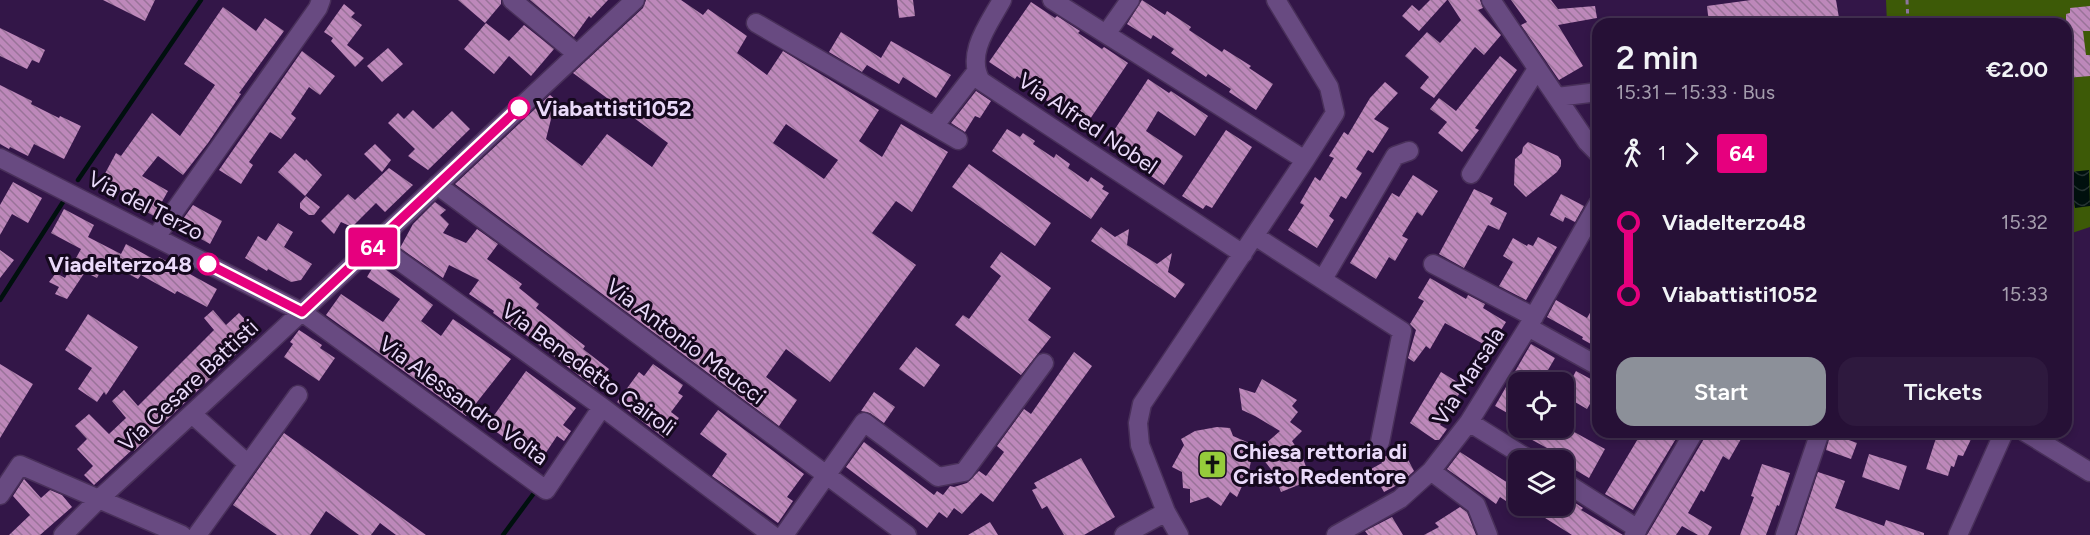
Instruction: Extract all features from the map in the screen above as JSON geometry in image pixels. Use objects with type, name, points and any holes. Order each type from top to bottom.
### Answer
[{"type":"street","points":[[156,237],[318,8],[321,0]]},
{"type":"street","points":[[512,0],[578,54]]},
{"type":"street","name":"Via Cesare Battisti","points":[[63,535],[635,0]]},
{"type":"street","points":[[935,125],[976,72],[977,46],[1002,0]]},
{"type":"street","points":[[1052,0],[1305,160]]},
{"type":"street","points":[[1106,34],[1130,0]]},
{"type":"street","points":[[1179,535],[1166,512],[1140,445],[1138,423],[1142,404],[1335,113],[1329,87],[1276,0]]},
{"type":"street","points":[[1491,0],[1592,145]]},
{"type":"street","points":[[756,22],[958,140]]},
{"type":"street","points":[[1471,174],[1537,69]]},
{"type":"street","name":"Via Alfred Nobel","points":[[976,72],[981,81],[1243,254]]},
{"type":"street","points":[[1557,97],[1592,93]]},
{"type":"street","points":[[1323,279],[1395,156],[1409,152]]},
{"type":"street","name":"Via del Terzo","points":[[0,158],[302,312]]},
{"type":"street","name":"Via Antonio Meucci","points":[[437,185],[907,535]]},
{"type":"street","name":"Via Marsala","points":[[1336,535],[1400,499],[1431,471],[1469,422],[1531,322],[1592,215]]},
{"type":"street","points":[[1255,236],[1402,331],[1380,442]]},
{"type":"street","name":"Via Benedetto Cairoli","points":[[376,244],[602,407],[772,535]]},
{"type":"street","points":[[1433,264],[1531,322],[1592,362]]},
{"type":"street","name":"Via Alessandro Volta","points":[[302,312],[546,490],[602,407]]},
{"type":"street","points":[[784,535],[864,422],[939,477],[964,472],[1044,363]]},
{"type":"street","points":[[197,535],[298,395]]},
{"type":"street","points":[[192,414],[248,464]]},
{"type":"street","points":[[1469,422],[1514,450]]},
{"type":"street","points":[[1574,489],[1636,532],[1691,438]]},
{"type":"street","points":[[1785,535],[1818,438]]},
{"type":"street","points":[[1958,535],[2001,438]]},
{"type":"street","points":[[2035,438],[2090,472]]},
{"type":"street","points":[[0,495],[20,465],[182,535]]},
{"type":"street","points":[[1431,471],[1476,505],[1488,535]]},
{"type":"street","points":[[1124,535],[1166,512]]},
{"type":"path","points":[[1907,0],[1908,18]]},
{"type":"green space","points":[[1886,0],[2090,0],[2090,227],[2072,233],[2072,18],[1887,18]]},
{"type":"water","points":[[2089,170],[2090,206],[2075,208],[2072,172]]},
{"type":"building","points":[[103,0],[155,0],[145,21]]},
{"type":"building","points":[[458,0],[501,0],[501,4],[485,23]]},
{"type":"building","points":[[530,0],[608,0],[591,18],[589,16],[574,37]]},
{"type":"building","points":[[646,0],[681,0],[703,15],[708,9],[747,36],[737,53],[767,75],[783,51],[879,110],[859,141],[882,157],[901,124],[948,152],[912,212],[896,201],[872,233],[916,265],[830,382],[786,349],[766,377],[797,400],[779,426],[455,184],[550,95],[562,105],[552,115],[546,139],[582,166],[607,134],[652,167],[668,143],[573,73],[643,8]],"holes":[[[786,124],[838,160],[824,179],[773,143]]]},
{"type":"building","points":[[897,0],[913,0],[915,16],[899,18]]},
{"type":"building","points":[[1142,0],[1165,15],[1167,11],[1191,27],[1189,30],[1222,52],[1224,49],[1251,66],[1249,68],[1273,84],[1256,110],[1229,92],[1231,89],[1208,74],[1206,77],[1171,53],[1174,49],[1153,35],[1151,39],[1127,24]]},
{"type":"building","points":[[1430,0],[1447,0],[1419,31],[1402,16],[1412,5],[1419,11]]},
{"type":"building","points":[[1448,0],[1480,0],[1483,8],[1478,10],[1501,35],[1484,55],[1475,47],[1434,98],[1420,88],[1429,77],[1405,56],[1427,32],[1440,43],[1461,20]]},
{"type":"building","points":[[1511,0],[1551,0],[1558,9],[1595,6],[1597,18],[1558,25],[1583,66],[1559,80],[1521,25],[1527,22]]},
{"type":"building","points":[[1751,0],[1836,0],[1839,18],[1708,18],[1707,6]]},
{"type":"building","points":[[1031,2],[1080,31],[1078,33],[1102,49],[1104,47],[1128,63],[1088,122],[1064,107],[1061,110],[1035,93],[1037,90],[1017,76],[1015,79],[989,62]]},
{"type":"building","points":[[344,4],[355,13],[351,17],[362,25],[347,45],[364,58],[355,67],[331,41],[333,38],[324,32]]},
{"type":"building","points":[[2090,6],[2090,31],[2083,31],[2086,55],[2090,55],[2090,76],[2072,78],[2072,18],[2066,18],[2066,14],[2070,13],[2070,8]]},
{"type":"building","points":[[223,7],[256,31],[265,18],[284,31],[239,93],[241,94],[208,143],[183,175],[158,156],[142,176],[168,191],[154,216],[129,202],[133,196],[101,181],[116,153],[121,156],[152,113],[180,136],[215,85],[184,64]]},
{"type":"building","points":[[486,23],[509,41],[524,25],[554,49],[531,76],[509,56],[494,74],[464,49]]},
{"type":"building","points":[[0,28],[45,50],[39,63],[32,60],[27,69],[0,56]]},
{"type":"building","points":[[841,32],[881,58],[891,41],[951,75],[936,98],[903,77],[899,84],[867,65],[862,72],[829,52]]},
{"type":"building","points":[[388,48],[403,64],[382,82],[367,66]]},
{"type":"building","points":[[302,51],[335,76],[320,95],[309,87],[291,114],[296,118],[281,139],[270,132],[249,162],[253,165],[241,184],[219,170]]},
{"type":"building","points":[[1500,56],[1517,70],[1475,128],[1479,130],[1462,152],[1438,133],[1447,122],[1430,109],[1439,98],[1456,111]]},
{"type":"building","points":[[1148,79],[1169,93],[1171,91],[1208,116],[1195,136],[1158,111],[1146,131],[1183,156],[1164,185],[1151,176],[1159,165],[1122,141],[1116,151],[1105,144]]},
{"type":"building","points":[[1385,82],[1398,93],[1374,119],[1389,128],[1373,153],[1368,150],[1356,169],[1362,173],[1346,199],[1341,196],[1329,216],[1334,220],[1317,248],[1288,230],[1304,205],[1300,203],[1315,177],[1320,181],[1334,158],[1329,156],[1344,132],[1348,135],[1370,98]]},
{"type":"building","points":[[0,85],[32,101],[31,104],[81,126],[64,159],[34,144],[28,156],[0,144]]},
{"type":"building","points":[[976,91],[991,101],[980,118],[975,116],[965,132],[951,123]]},
{"type":"building","points":[[413,110],[433,129],[452,111],[470,129],[428,170],[408,156],[415,149],[388,123],[398,113],[404,119]]},
{"type":"building","points":[[1007,129],[1020,137],[1023,133],[1035,141],[1033,144],[1054,158],[1056,154],[1070,164],[1068,168],[1088,182],[1091,177],[1104,186],[1102,189],[1109,193],[1091,219],[992,151]]},
{"type":"building","points":[[1226,130],[1252,147],[1212,208],[1206,205],[1203,209],[1182,196]]},
{"type":"building","points":[[1528,142],[1558,156],[1561,166],[1557,172],[1526,197],[1514,185],[1515,159],[1522,153],[1523,147]]},
{"type":"building","points":[[375,144],[391,160],[382,172],[364,154]]},
{"type":"building","points":[[295,153],[305,161],[306,159],[322,175],[305,196],[278,172]]},
{"type":"building","points":[[969,164],[1051,223],[1035,246],[952,187]]},
{"type":"building","points":[[389,168],[413,185],[385,212],[376,203],[352,227],[341,222],[334,234],[321,221],[348,194],[355,200]]},
{"type":"building","points":[[1413,175],[1438,191],[1422,216],[1417,212],[1402,236],[1408,239],[1395,261],[1389,257],[1376,279],[1350,263],[1392,193],[1399,197]]},
{"type":"building","points":[[13,182],[42,198],[28,223],[12,214],[0,235],[0,205]]},
{"type":"building","points":[[1474,189],[1493,198],[1490,204],[1507,213],[1499,230],[1488,225],[1464,268],[1439,254]]},
{"type":"building","points":[[1561,194],[1584,206],[1575,222],[1565,217],[1563,222],[1550,215]]},
{"type":"building","points":[[306,196],[320,207],[314,215],[309,215],[300,208],[300,203]]},
{"type":"building","points":[[435,202],[446,210],[440,215],[449,224],[443,233],[466,243],[477,229],[498,244],[487,259],[522,284],[519,288],[539,304],[536,308],[585,346],[583,349],[609,369],[594,387],[469,294],[479,280],[449,265],[443,278],[400,248],[413,224]]},
{"type":"building","points":[[193,205],[222,221],[210,244],[178,226]]},
{"type":"building","points":[[64,209],[94,225],[88,237],[121,254],[126,244],[157,261],[159,257],[217,289],[207,307],[177,291],[175,294],[141,275],[138,279],[105,262],[97,278],[85,272],[67,299],[55,294],[59,287],[49,282],[56,273],[65,278],[81,249],[51,233]]},
{"type":"building","points":[[278,223],[293,232],[284,247],[312,264],[301,280],[291,282],[245,258],[258,236],[266,241]]},
{"type":"building","points":[[1101,227],[1115,237],[1129,229],[1127,245],[1157,264],[1172,253],[1168,272],[1185,284],[1175,298],[1091,241]]},
{"type":"building","points":[[1538,237],[1557,247],[1526,300],[1499,286],[1513,262],[1503,256],[1513,238],[1527,246],[1528,244],[1533,246]]},
{"type":"building","points":[[0,250],[14,260],[0,278]]},
{"type":"building","points":[[1001,252],[1051,288],[1028,320],[1051,337],[1021,375],[955,325],[963,315],[969,319],[1001,276],[990,267]]},
{"type":"building","points":[[376,262],[433,305],[421,321],[441,336],[453,319],[511,359],[466,416],[326,315],[341,294],[383,322],[400,299],[367,277]]},
{"type":"building","points":[[1430,278],[1466,299],[1468,295],[1485,304],[1483,308],[1506,322],[1498,335],[1494,333],[1487,346],[1445,323],[1430,349],[1426,346],[1414,362],[1408,358],[1416,330],[1410,324],[1424,301],[1418,298]]},
{"type":"building","points":[[1556,300],[1587,318],[1592,309],[1592,345],[1547,317]]},
{"type":"building","points":[[213,310],[226,325],[239,313],[252,327],[246,333],[252,339],[134,451],[133,449],[94,485],[84,475],[93,466],[77,449],[87,439],[75,426],[89,414],[109,434],[126,418],[112,401],[124,390],[138,406],[214,330],[204,318]]},
{"type":"building","points":[[88,314],[138,347],[106,395],[104,392],[97,402],[78,389],[92,368],[65,350]]},
{"type":"building","points":[[299,330],[322,345],[320,348],[335,358],[319,381],[284,357],[293,344],[290,342]]},
{"type":"building","points":[[1531,344],[1555,358],[1547,372],[1515,372]]},
{"type":"building","points":[[916,347],[940,365],[924,387],[899,369]]},
{"type":"building","points":[[1074,352],[1092,366],[993,502],[981,493],[962,514],[954,508],[947,518],[939,512],[927,528],[846,467],[864,442],[934,495],[937,491],[943,495],[950,486],[967,483],[979,471],[986,476],[1004,452],[997,446],[1024,409],[1031,414]]},
{"type":"building","points":[[0,364],[33,384],[0,438]]},
{"type":"building","points":[[653,364],[683,385],[678,393],[683,396],[671,412],[679,418],[664,438],[617,402],[639,372],[644,376]]},
{"type":"building","points":[[526,371],[576,408],[563,425],[571,431],[564,441],[557,436],[539,463],[487,425]]},
{"type":"building","points":[[1576,371],[1592,380],[1592,400],[1587,409],[1574,401]]},
{"type":"building","points":[[1441,372],[1464,386],[1440,425],[1447,429],[1439,440],[1435,440],[1410,423]]},
{"type":"building","points":[[1262,379],[1297,400],[1292,406],[1298,412],[1290,422],[1302,431],[1292,441],[1302,456],[1311,480],[1281,492],[1273,472],[1257,451],[1280,431],[1242,410],[1239,388],[1255,393]]},
{"type":"building","points":[[1508,384],[1508,413],[1495,406]]},
{"type":"building","points":[[874,392],[895,407],[884,423],[870,413],[861,411]]},
{"type":"building","points":[[718,410],[804,474],[787,497],[793,501],[778,523],[712,476],[727,454],[700,434]]},
{"type":"building","name":"Chiesa rettoria di Cristo Redentore","points":[[1217,427],[1230,428],[1233,436],[1254,445],[1249,471],[1237,497],[1230,492],[1221,506],[1208,497],[1190,503],[1190,489],[1183,488],[1182,472],[1172,467],[1184,445],[1181,439],[1195,431]]},
{"type":"building","points":[[1574,432],[1605,449],[1589,478],[1574,469],[1574,450],[1551,450],[1528,438],[1574,438]]},
{"type":"building","points":[[284,433],[426,535],[396,535],[380,523],[371,535],[359,535],[326,511],[310,535],[277,535],[233,505]]},
{"type":"building","points":[[1638,438],[1676,438],[1633,510],[1605,494]]},
{"type":"building","points":[[1704,438],[1742,438],[1729,460],[1723,456],[1704,492],[1701,490],[1688,513],[1712,527],[1708,535],[1698,535],[1682,526],[1676,535],[1647,535]]},
{"type":"building","points":[[1829,438],[1846,438],[1857,443],[1851,459],[1826,450]]},
{"type":"building","points":[[1936,438],[1972,438],[1963,456],[1958,455],[1954,467],[1951,466],[1948,476],[1926,469]]},
{"type":"building","points":[[1398,450],[1403,450],[1414,471],[1401,483],[1384,492],[1371,469],[1382,463],[1380,459]]},
{"type":"building","points":[[1460,452],[1508,483],[1508,502],[1500,497],[1496,504],[1447,469]]},
{"type":"building","points":[[1869,454],[1907,466],[1899,490],[1862,477]]},
{"type":"building","points":[[1081,458],[1115,517],[1084,535],[1064,535],[1047,506],[1042,509],[1032,490],[1037,488],[1034,483]]},
{"type":"building","points":[[1762,464],[1790,473],[1766,535],[1740,535],[1754,497],[1751,496]]},
{"type":"building","points":[[1818,472],[1845,481],[1835,508],[1884,526],[1886,520],[1924,533],[1924,535],[1797,535]]},
{"type":"building","points":[[24,479],[41,498],[50,490],[62,495],[72,507],[40,535],[9,535],[30,515],[13,496]]},
{"type":"building","points":[[1574,502],[1583,508],[1581,510],[1623,535],[1572,535],[1542,516],[1574,516]]},
{"type":"building","points":[[1460,507],[1467,512],[1476,535],[1424,535],[1439,527],[1435,523]]},
{"type":"building","points":[[1392,517],[1403,535],[1368,535],[1365,531]]},
{"type":"building","points":[[990,522],[998,535],[968,535]]},
{"type":"waterway","points":[[78,180],[201,0]]},
{"type":"waterway","points":[[0,300],[63,202]]},
{"type":"waterway","points":[[503,535],[537,489]]},
{"type":"bus line","name":"64","points":[[208,264],[302,312],[519,108]]},
{"type":"place","name":"Viabattisti1052","points":[[519,108]]},
{"type":"place","name":"Viadelterzo48","points":[[208,264]]},
{"type":"place","name":"Chiesa rettoria di Cristo Redentore","points":[[1212,464]]}]
